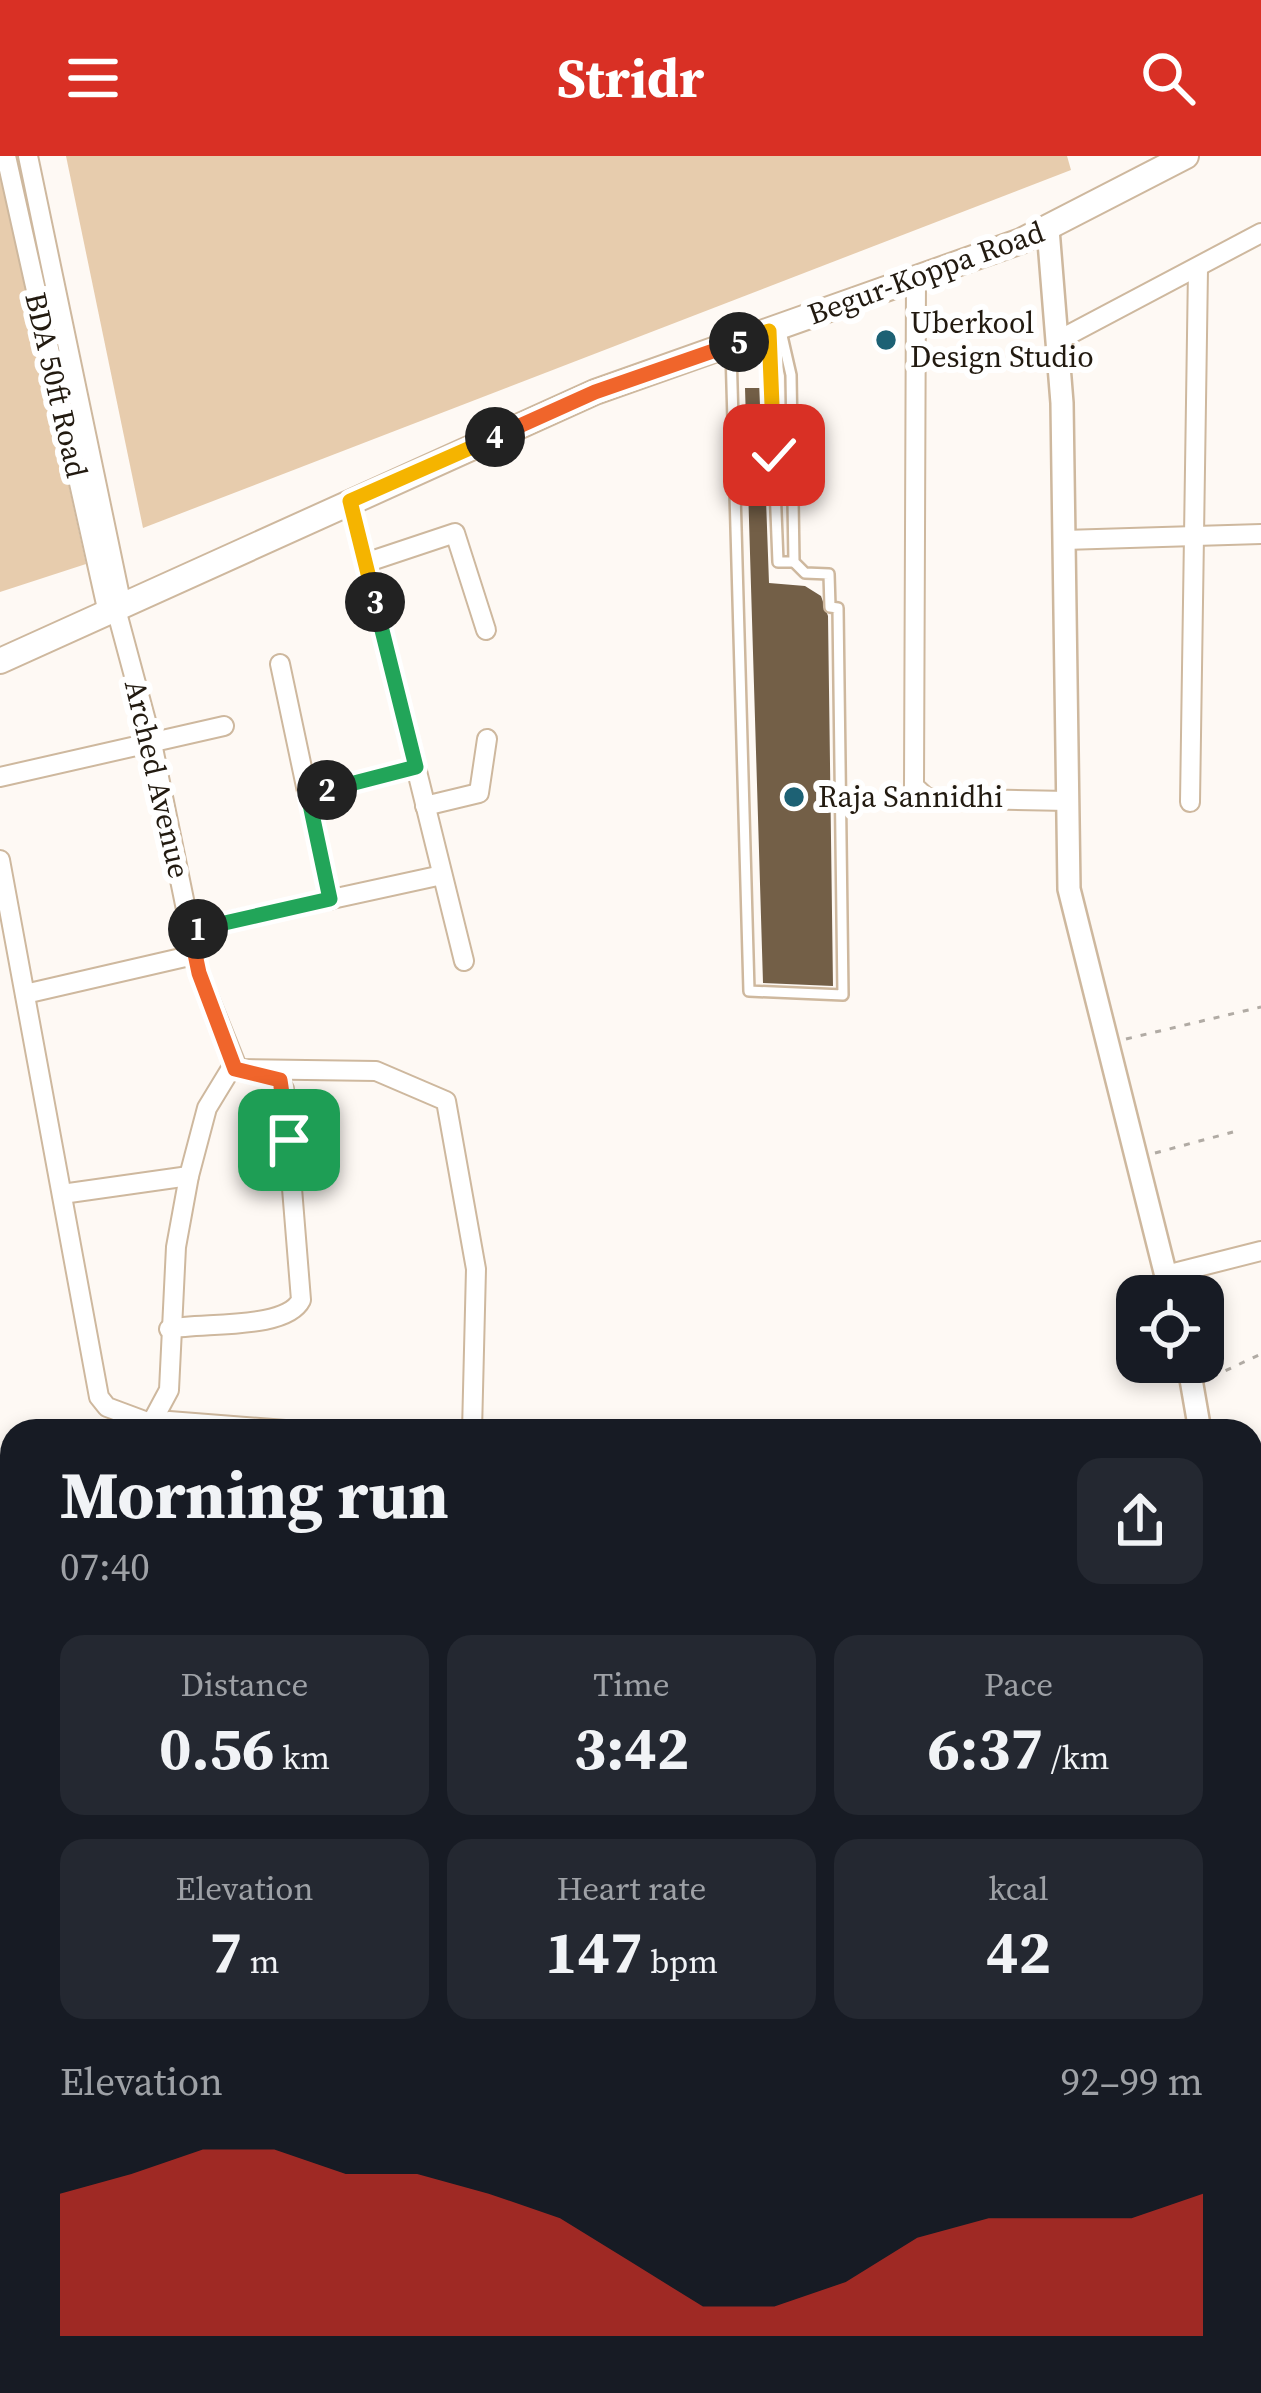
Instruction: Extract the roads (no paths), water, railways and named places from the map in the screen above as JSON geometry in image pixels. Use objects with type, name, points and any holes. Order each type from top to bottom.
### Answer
[{"type":"main road","name":"Begur-Koppa Road","points":[[0,661],[595,392],[1048,229],[1186,156]]},
{"type":"street","name":"BDA 50ft Road","points":[[5,156],[115,610]]},
{"type":"street","name":"BDA 50ft Road","points":[[28,156],[115,610]]},
{"type":"street","points":[[1048,229],[1064,541],[1069,889],[1165,1275]]},
{"type":"street","points":[[1057,340],[1261,233]]},
{"type":"street","points":[[1190,802],[1198,269]]},
{"type":"street","points":[[916,279],[914,786],[927,798],[1068,801]]},
{"type":"street","points":[[350,501],[464,962]]},
{"type":"street","points":[[365,563],[455,532],[487,630]]},
{"type":"street","points":[[1064,541],[1261,534]]},
{"type":"street","name":"Arched Avenue","points":[[115,610],[152,742],[194,955],[235,1069]]},
{"type":"street","points":[[280,664],[330,899]]},
{"type":"street","points":[[0,778],[224,726]]},
{"type":"street","points":[[425,806],[478,793],[487,739]]},
{"type":"street","points":[[308,795],[416,767]]},
{"type":"street","points":[[0,860],[99,1397],[107,1407],[152,1419]]},
{"type":"street","points":[[190,930],[442,874]]},
{"type":"street","points":[[25,994],[194,955]]},
{"type":"street","points":[[160,1419],[190,1176],[207,1108],[235,1069]]},
{"type":"street","points":[[169,1329],[275,1320],[292,1313],[301,1300],[284,1089],[277,1077],[235,1069]]},
{"type":"street","points":[[235,1069],[376,1071],[446,1102],[476,1269],[472,1419]]},
{"type":"street","points":[[62,1194],[190,1176]]},
{"type":"street","points":[[1197,1275],[1261,1251]]},
{"type":"street","points":[[1193,1383],[1198,1419]]},
{"type":"lane","points":[[775,329],[778,562],[794,562]]},
{"type":"lane","points":[[731,344],[748,991],[842,995],[838,608],[830,607],[829,574],[805,573],[794,562],[791,375],[775,329]]},
{"type":"place","name":"Uberkool Design Studio","points":[[886,340]]},
{"type":"place","name":"Raja Sannidhi","points":[[794,797]]}]
